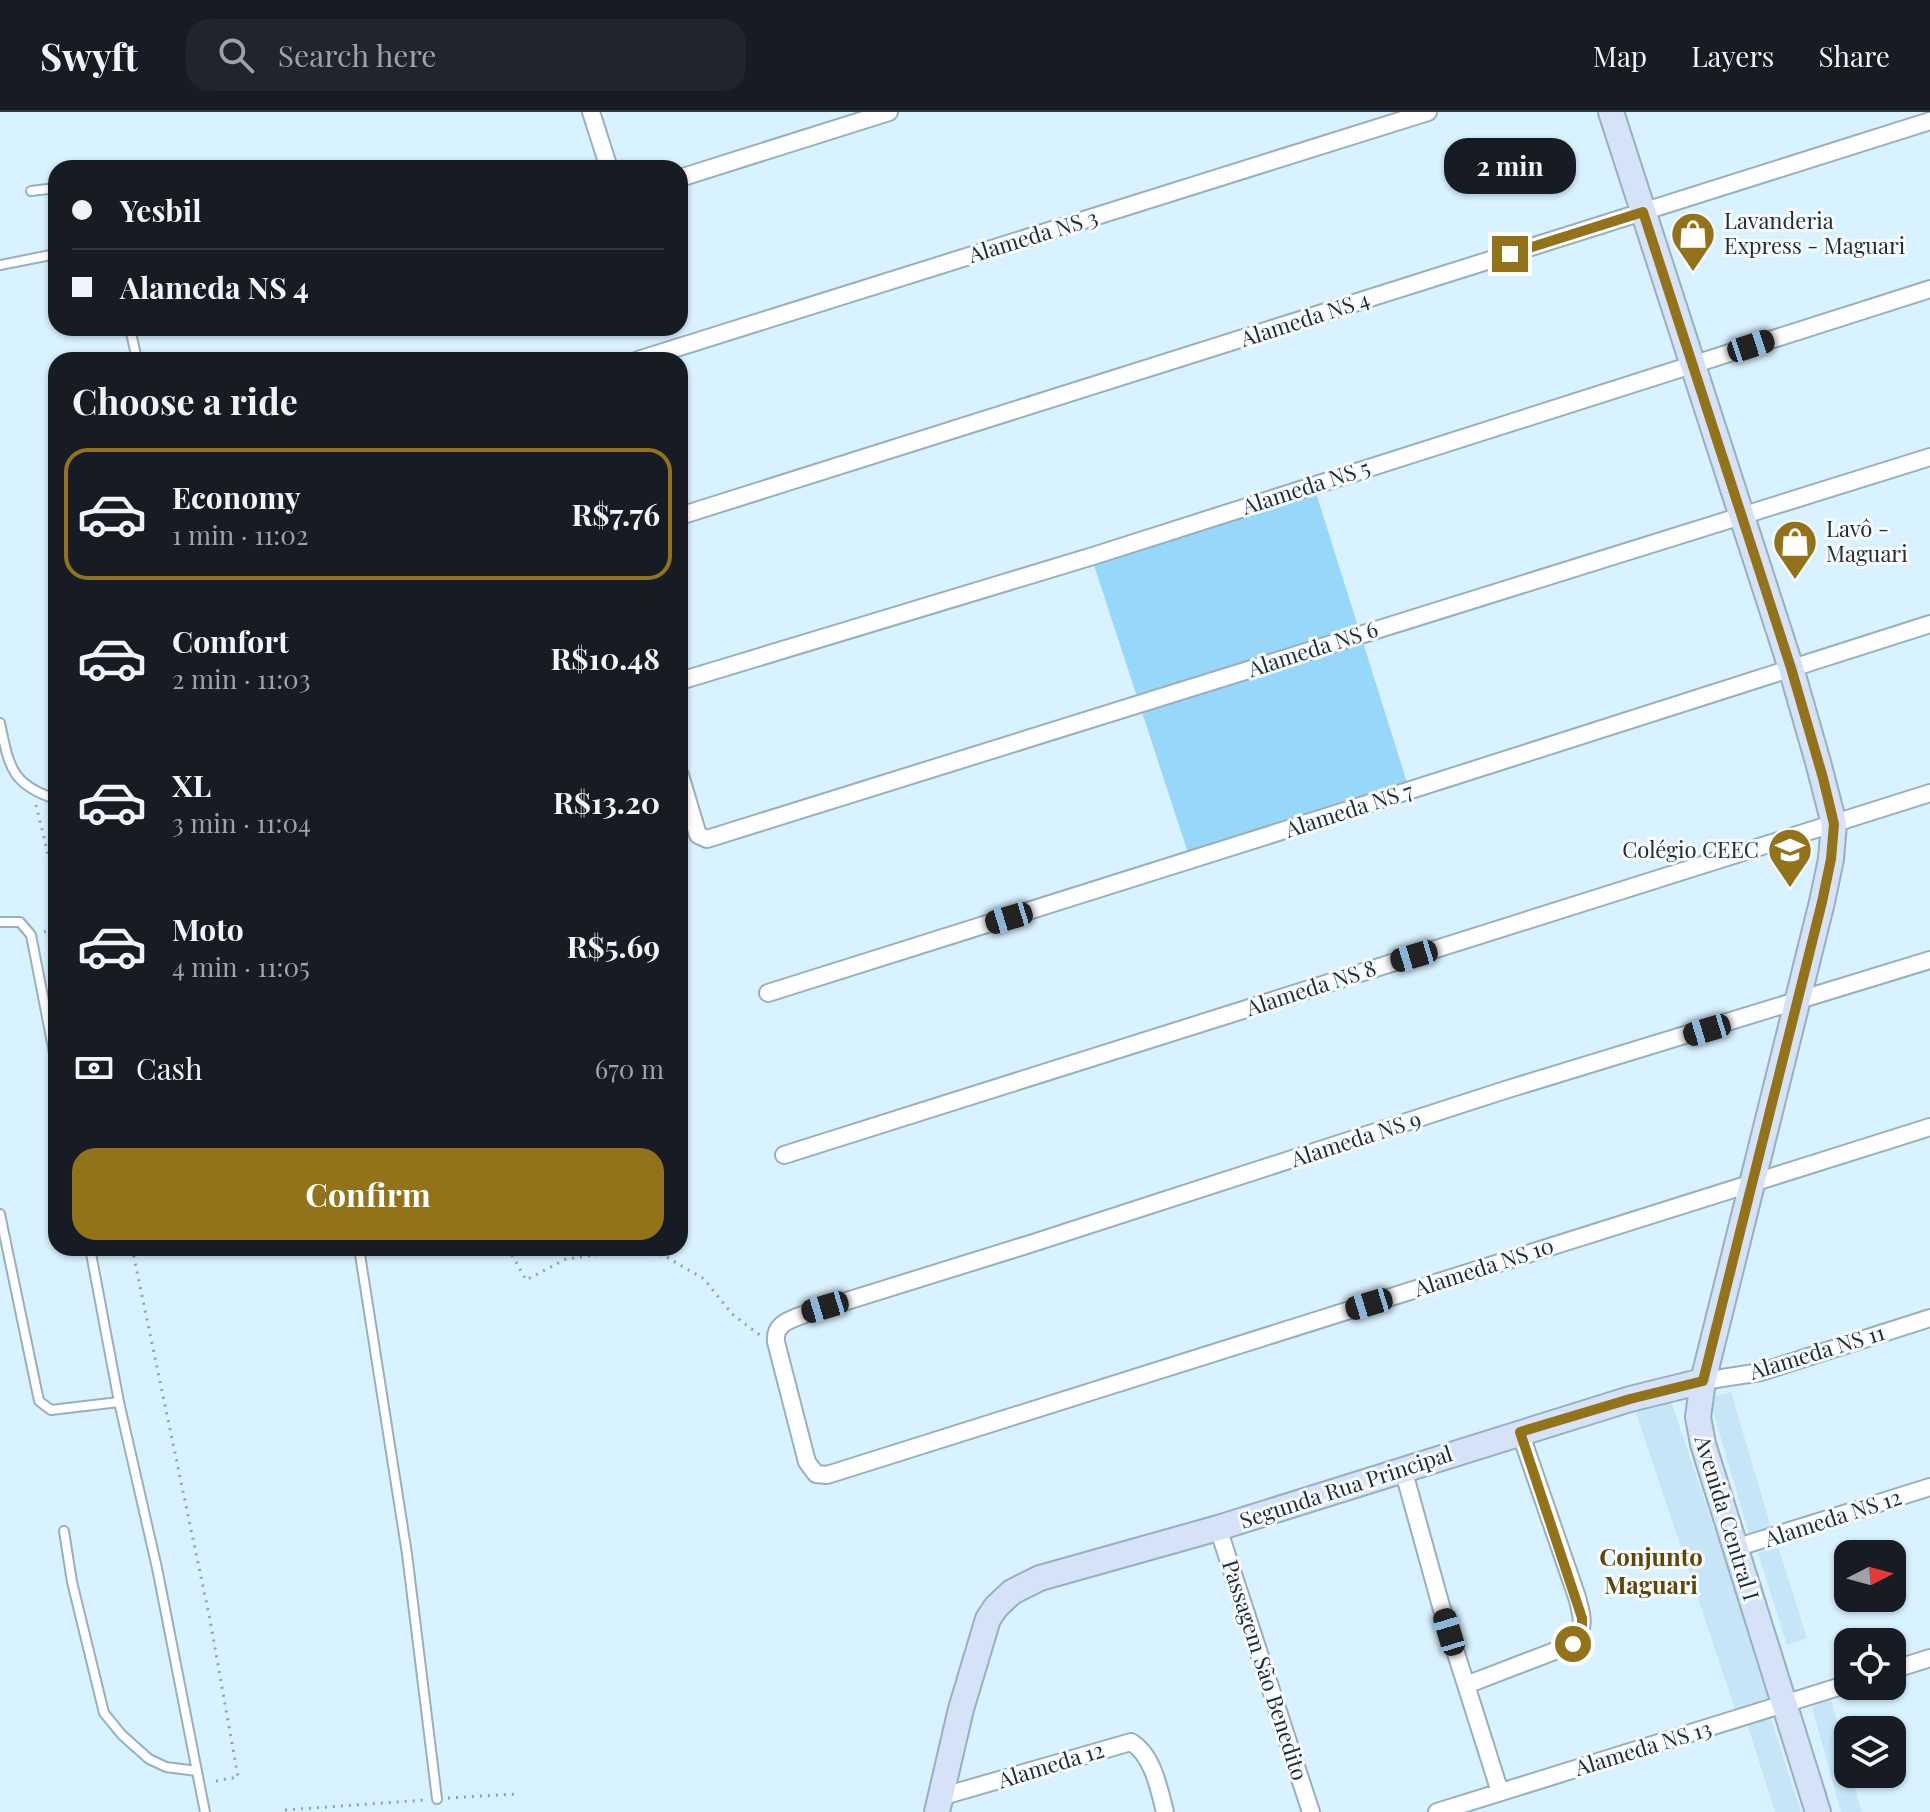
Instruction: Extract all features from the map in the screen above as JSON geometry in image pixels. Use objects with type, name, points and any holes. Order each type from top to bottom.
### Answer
[{"type":"main road","name":"Avenida Central I","points":[[1611,112],[1791,668],[1834,824],[1831,859],[1703,1381],[1698,1417],[1699,1431],[1818,1812]]},
{"type":"main road","name":"Segunda Rua Principal","points":[[939,1804],[982,1635],[996,1607],[1027,1583],[1218,1528],[1630,1399],[1703,1381]]},
{"type":"street","points":[[591,112],[606,160]]},
{"type":"street","points":[[688,175],[889,112]]},
{"type":"street","name":"Alameda NS 3","points":[[663,352],[1428,112]]},
{"type":"street","name":"Alameda NS 4","points":[[688,513],[1930,121]]},
{"type":"street","name":"Alameda NS 5","points":[[688,679],[1093,556],[1930,289]]},
{"type":"street","name":"Alameda NS 6","points":[[688,802],[698,835],[707,839],[1930,457]]},
{"type":"street","name":"Alameda NS 7","points":[[768,993],[1190,863],[1930,624]]},
{"type":"street","name":"Alameda NS 8","points":[[784,1155],[1930,793]]},
{"type":"street","name":"Alameda NS 9","points":[[777,1347],[775,1333],[784,1322],[1505,1090],[1930,960]]},
{"type":"street","name":"Alameda NS 10","points":[[777,1347],[811,1469],[816,1474],[827,1475],[1930,1127]]},
{"type":"street","name":"Alameda NS 11","points":[[1703,1381],[1761,1372],[1930,1318]]},
{"type":"street","points":[[1466,1685],[1573,1644],[1582,1632],[1577,1597],[1520,1432]]},
{"type":"street","points":[[1403,1469],[1500,1792]]},
{"type":"street","name":"Alameda NS 12","points":[[1735,1548],[1930,1487]]},
{"type":"street","name":"Passagem São Benedito","points":[[1218,1528],[1311,1812]]},
{"type":"street","points":[[1906,1666],[1930,1658]]},
{"type":"street","name":"Alameda NS 13","points":[[1437,1812],[1834,1688]]},
{"type":"street","name":"Alameda 12","points":[[939,1804],[1131,1742],[1144,1752],[1156,1779],[1165,1812]]},
{"type":"lane","points":[[31,191],[48,189]]},
{"type":"lane","points":[[0,265],[48,256]]},
{"type":"lane","points":[[0,723],[15,775],[32,790],[48,796]]},
{"type":"lane","points":[[0,922],[20,922],[31,935],[48,1022]]},
{"type":"lane","points":[[0,1214],[39,1401],[51,1410],[119,1402]]},
{"type":"lane","points":[[92,1256],[205,1812]]},
{"type":"lane","points":[[360,1256],[407,1554],[437,1799]]},
{"type":"lane","points":[[64,1531],[72,1582],[104,1713],[122,1735],[149,1759],[166,1767],[197,1771]]},
{"type":"path","points":[[32,790],[48,852]]},
{"type":"path","points":[[134,1256],[210,1620],[238,1777],[199,1784]]},
{"type":"path","points":[[512,1256],[526,1280],[566,1259],[588,1256]]},
{"type":"path","points":[[665,1256],[704,1279],[732,1314],[777,1347]]},
{"type":"path","points":[[285,1810],[516,1794]]},
{"type":"shaded area","points":[[1312,480],[1409,789],[1190,859],[1090,553]]},
{"type":"shaded area","points":[[1731,1392],[1771,1527],[1749,1534],[1709,1398]]},
{"type":"shaded area","points":[[1670,1398],[1772,1700],[1736,1712],[1635,1410]]},
{"type":"shaded area","points":[[1778,1546],[1807,1638],[1787,1645],[1758,1553]]},
{"type":"shaded area","points":[[1830,1695],[1836,1716],[1834,1787],[1810,1700]]},
{"type":"shaded area","points":[[1769,1713],[1801,1812],[1775,1812],[1746,1720]]},
{"type":"shaded area","points":[[1834,1788],[1855,1788],[1862,1812],[1841,1812]]},
{"type":"place","name":"Lavanderia Express - Maguari","points":[[1693,273]]},
{"type":"place","name":"Lavô - Maguari","points":[[1795,581]]},
{"type":"place","name":"Colégio CEEC","points":[[1790,889]]},
{"type":"district","name":"Conjunto Maguari","points":[[1651,1572]]},
{"type":"route","points":[[1510,254],[1643,212],[1791,668],[1834,824],[1822,902],[1703,1381],[1520,1432],[1577,1597],[1582,1632],[1573,1644]]}]
